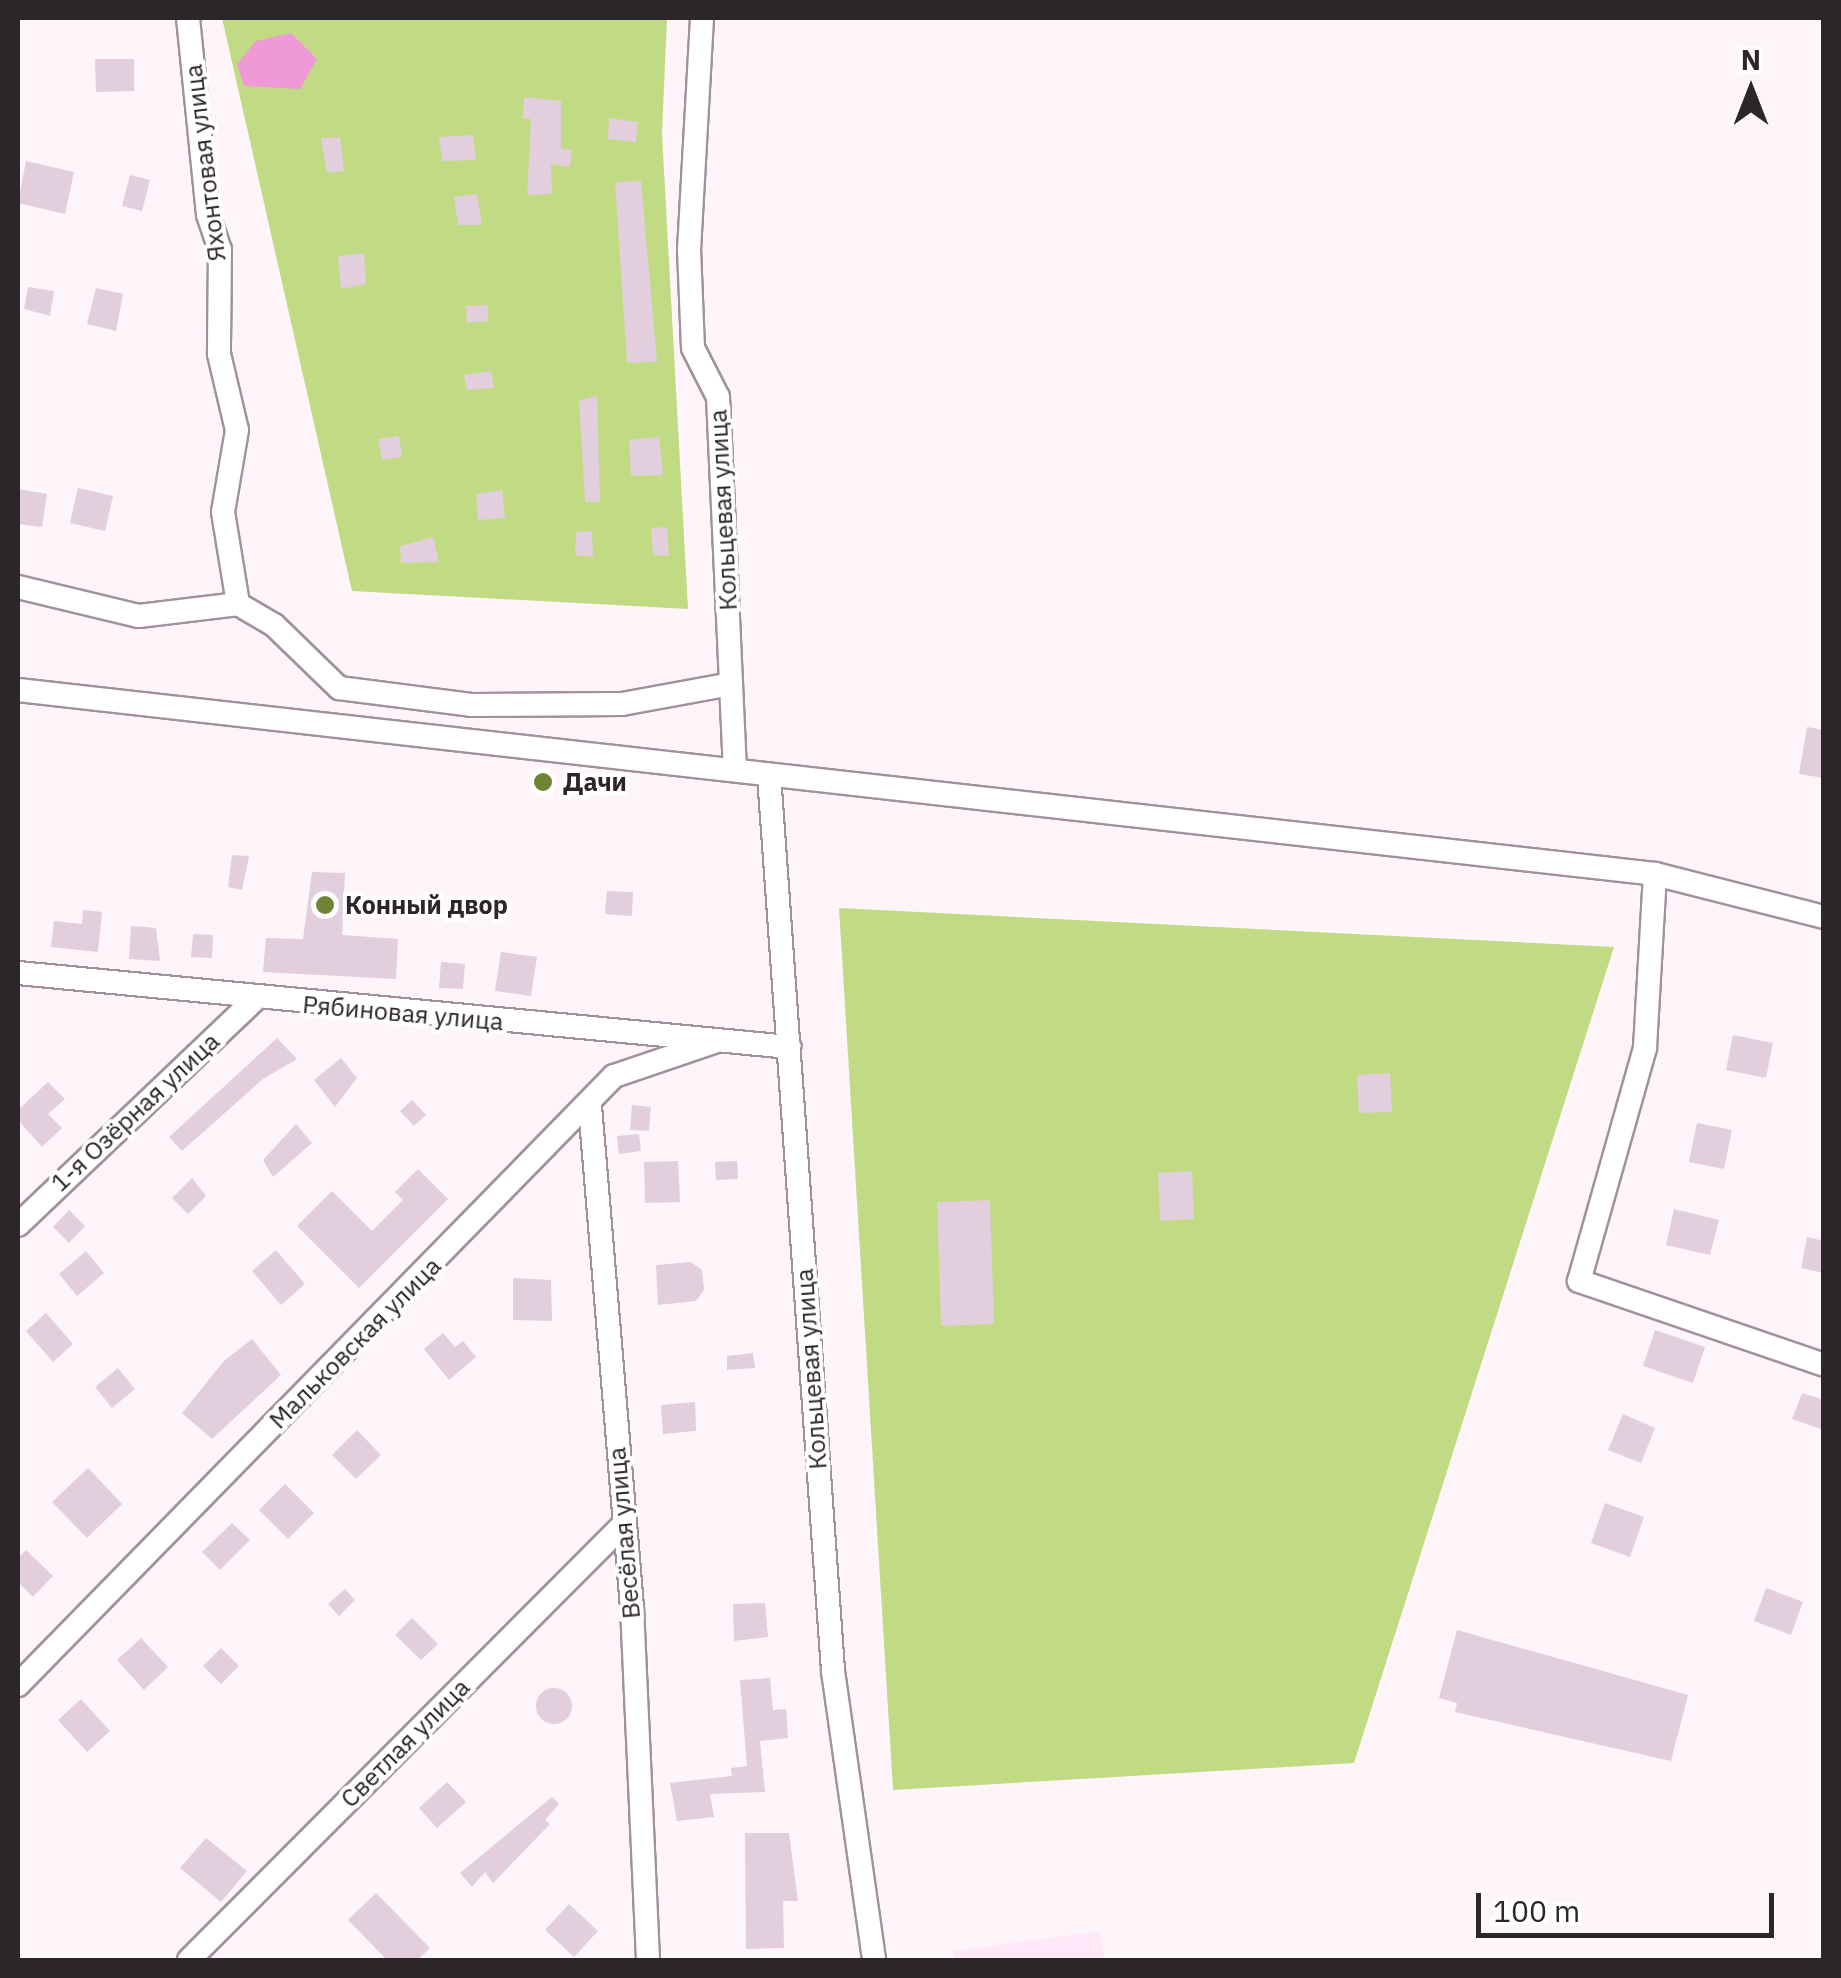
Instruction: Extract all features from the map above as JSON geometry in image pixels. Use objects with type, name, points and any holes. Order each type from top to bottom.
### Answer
[{"type":"street","name":"Яхонтовая улица","points":[[188,18],[208,214],[220,250],[218,354],[237,430],[223,512],[238,604]]},
{"type":"street","name":"Кольцевая улица","points":[[702,18],[690,268],[693,348],[718,397],[735,770]]},
{"type":"street","points":[[18,587],[139,616],[238,604],[274,625],[339,688],[471,705],[603,704],[732,684]]},
{"type":"street","points":[[18,690],[1655,874],[1824,918]]},
{"type":"street","name":"Кольцевая улица","points":[[769,775],[833,1671],[874,1960]]},
{"type":"street","points":[[1655,874],[1645,1048],[1580,1281],[1824,1366]]},
{"type":"street","name":"Рябиновая улица","points":[[18,973],[254,1000],[788,1047]]},
{"type":"street","name":"1-я Озёрная улица","points":[[18,1225],[254,1000]]},
{"type":"street","name":"Мальковская улица","points":[[18,1685],[590,1106],[614,1076],[716,1041]]},
{"type":"street","name":"Весёлая улица","points":[[590,1106],[622,1526],[648,1960]]},
{"type":"street","name":"Светлая улица","points":[[189,1960],[622,1526]]},
{"type":"shaded area","points":[[291,33],[317,59],[300,89],[244,86],[237,64],[256,41]]},
{"type":"shaded area","points":[[1100,1931],[1105,1960],[954,1960],[953,1951]]},
{"type":"green space","points":[[222,18],[667,18],[662,134],[688,609],[352,591]]},
{"type":"green space","points":[[839,908],[1614,947],[1354,1763],[893,1790]]},
{"type":"building","points":[[95,59],[134,59],[134,91],[96,92]]},
{"type":"building","points":[[524,97],[561,101],[561,148],[572,150],[570,167],[551,164],[552,194],[527,195],[531,119],[523,119]]},
{"type":"building","points":[[609,118],[638,122],[636,142],[608,139]]},
{"type":"building","points":[[473,135],[476,160],[442,161],[439,137]]},
{"type":"building","points":[[340,137],[344,171],[327,173],[321,138]]},
{"type":"building","points":[[26,161],[74,172],[65,214],[18,203]]},
{"type":"building","points":[[130,175],[150,180],[142,211],[122,206]]},
{"type":"building","points":[[641,181],[657,362],[627,363],[615,182]]},
{"type":"building","points":[[477,194],[482,225],[458,225],[454,197]]},
{"type":"building","points":[[364,253],[366,284],[341,289],[338,256]]},
{"type":"building","points":[[28,287],[54,291],[50,316],[24,309]]},
{"type":"building","points":[[96,288],[123,294],[116,331],[87,324]]},
{"type":"building","points":[[488,305],[488,321],[467,323],[466,306]]},
{"type":"building","points":[[491,371],[494,388],[467,390],[464,375]]},
{"type":"building","points":[[597,396],[600,502],[585,502],[579,400]]},
{"type":"building","points":[[399,436],[402,457],[382,460],[378,439]]},
{"type":"building","points":[[659,437],[663,475],[631,476],[629,440]]},
{"type":"building","points":[[78,488],[113,496],[105,531],[70,523]]},
{"type":"building","points":[[18,489],[47,494],[42,527],[18,524]]},
{"type":"building","points":[[502,490],[505,518],[478,520],[476,494]]},
{"type":"building","points":[[667,527],[669,556],[653,555],[651,528]]},
{"type":"building","points":[[592,531],[593,557],[575,555],[576,532]]},
{"type":"building","points":[[433,537],[439,562],[401,563],[400,546]]},
{"type":"building","points":[[1807,727],[1824,730],[1824,778],[1799,774]]},
{"type":"building","points":[[232,855],[249,856],[242,890],[228,887]]},
{"type":"building","name":"Конный двор","points":[[312,872],[345,873],[342,935],[398,939],[396,979],[263,972],[266,938],[303,939]]},
{"type":"building","points":[[607,891],[633,892],[632,916],[605,914]]},
{"type":"building","points":[[83,910],[102,912],[98,952],[51,947],[54,921],[82,924]]},
{"type":"building","points":[[131,926],[156,928],[160,961],[129,959]]},
{"type":"building","points":[[193,934],[213,935],[212,958],[191,957]]},
{"type":"building","points":[[501,952],[537,957],[531,996],[495,991]]},
{"type":"building","points":[[441,962],[465,964],[463,989],[439,988]]},
{"type":"building","points":[[1733,1035],[1773,1043],[1766,1078],[1726,1070]]},
{"type":"building","points":[[277,1038],[297,1059],[263,1079],[182,1151],[169,1137]]},
{"type":"building","points":[[341,1058],[357,1078],[335,1107],[314,1080]]},
{"type":"building","points":[[1390,1073],[1392,1112],[1359,1113],[1357,1075]]},
{"type":"building","points":[[48,1082],[65,1099],[48,1114],[62,1128],[42,1147],[18,1120],[18,1110]]},
{"type":"building","points":[[412,1100],[426,1115],[414,1126],[400,1111]]},
{"type":"building","points":[[632,1105],[651,1107],[649,1131],[630,1130]]},
{"type":"building","points":[[1697,1123],[1732,1130],[1724,1169],[1689,1162]]},
{"type":"building","points":[[296,1124],[312,1143],[273,1177],[263,1160]]},
{"type":"building","points":[[639,1134],[641,1151],[619,1154],[617,1136]]},
{"type":"building","points":[[678,1161],[680,1202],[645,1203],[644,1162]]},
{"type":"building","points":[[737,1161],[738,1179],[716,1180],[715,1162]]},
{"type":"building","points":[[418,1169],[448,1199],[359,1288],[297,1226],[332,1191],[372,1231],[403,1200],[395,1192]]},
{"type":"building","points":[[1192,1171],[1194,1219],[1160,1221],[1158,1173]]},
{"type":"building","points":[[192,1178],[206,1196],[188,1214],[172,1198]]},
{"type":"building","points":[[990,1200],[994,1324],[941,1326],[937,1202]]},
{"type":"building","points":[[1674,1209],[1719,1220],[1710,1255],[1666,1245]]},
{"type":"building","points":[[69,1210],[85,1226],[69,1243],[53,1227]]},
{"type":"building","points":[[1807,1237],[1824,1241],[1824,1273],[1801,1268]]},
{"type":"building","points":[[276,1250],[305,1284],[281,1305],[252,1271]]},
{"type":"building","points":[[86,1251],[104,1273],[77,1296],[59,1274]]},
{"type":"building","points":[[691,1262],[702,1270],[704,1290],[696,1301],[658,1305],[656,1265]]},
{"type":"building","points":[[513,1278],[551,1280],[552,1321],[513,1320]]},
{"type":"building","points":[[46,1313],[73,1344],[53,1362],[26,1331]]},
{"type":"building","points":[[1655,1330],[1705,1347],[1693,1383],[1643,1366]]},
{"type":"building","points":[[443,1333],[455,1347],[463,1341],[476,1357],[449,1380],[424,1349]]},
{"type":"building","points":[[252,1339],[281,1375],[212,1439],[182,1413],[224,1361]]},
{"type":"building","points":[[753,1353],[755,1368],[727,1370],[727,1356]]},
{"type":"building","points":[[118,1368],[135,1389],[112,1408],[95,1387]]},
{"type":"building","points":[[1802,1393],[1824,1400],[1824,1430],[1792,1419]]},
{"type":"building","points":[[695,1402],[696,1431],[663,1434],[661,1405]]},
{"type":"building","points":[[1623,1414],[1655,1428],[1641,1463],[1608,1450]]},
{"type":"building","points":[[357,1430],[381,1455],[356,1479],[332,1455]]},
{"type":"building","points":[[88,1468],[122,1504],[87,1538],[52,1502]]},
{"type":"building","points":[[285,1484],[314,1513],[288,1539],[259,1510]]},
{"type":"building","points":[[1605,1503],[1644,1517],[1630,1557],[1591,1543]]},
{"type":"building","points":[[232,1523],[250,1540],[220,1570],[202,1552]]},
{"type":"building","points":[[26,1550],[53,1576],[33,1597],[18,1582],[18,1558]]},
{"type":"building","points":[[1766,1588],[1803,1602],[1791,1635],[1754,1621]]},
{"type":"building","points":[[345,1589],[355,1600],[339,1616],[328,1604]]},
{"type":"building","points":[[765,1603],[768,1637],[734,1641],[733,1604]]},
{"type":"building","points":[[412,1618],[438,1644],[421,1660],[395,1635]]},
{"type":"building","points":[[1457,1630],[1688,1695],[1671,1761],[1455,1712],[1457,1703],[1439,1698]]},
{"type":"building","points":[[141,1638],[168,1667],[144,1690],[117,1660]]},
{"type":"building","points":[[221,1648],[239,1666],[221,1684],[203,1666]]},
{"type":"building","points":[[770,1678],[773,1710],[786,1709],[788,1738],[760,1741],[765,1792],[710,1794],[714,1817],[677,1821],[670,1783],[732,1776],[731,1768],[747,1766],[740,1680]]},
{"type":"building","points":[[554,1688],[567,1693],[572,1706],[567,1719],[554,1724],[541,1719],[536,1706],[541,1693]]},
{"type":"building","points":[[81,1699],[110,1731],[87,1752],[58,1720]]},
{"type":"building","points":[[447,1782],[466,1802],[437,1828],[419,1808]]},
{"type":"building","points":[[552,1797],[559,1804],[545,1820],[550,1824],[493,1883],[485,1872],[472,1887],[460,1873]]},
{"type":"building","points":[[745,1833],[789,1833],[798,1901],[783,1901],[784,1948],[746,1949]]},
{"type":"building","points":[[206,1838],[247,1871],[221,1902],[180,1868]]},
{"type":"building","points":[[376,1893],[430,1948],[417,1960],[387,1960],[348,1920]]},
{"type":"building","points":[[569,1904],[598,1931],[574,1957],[545,1930]]},
{"type":"place","name":"Дачи","points":[[543,782]]},
{"type":"place","name":"Конный двор","points":[[325,905]]}]
